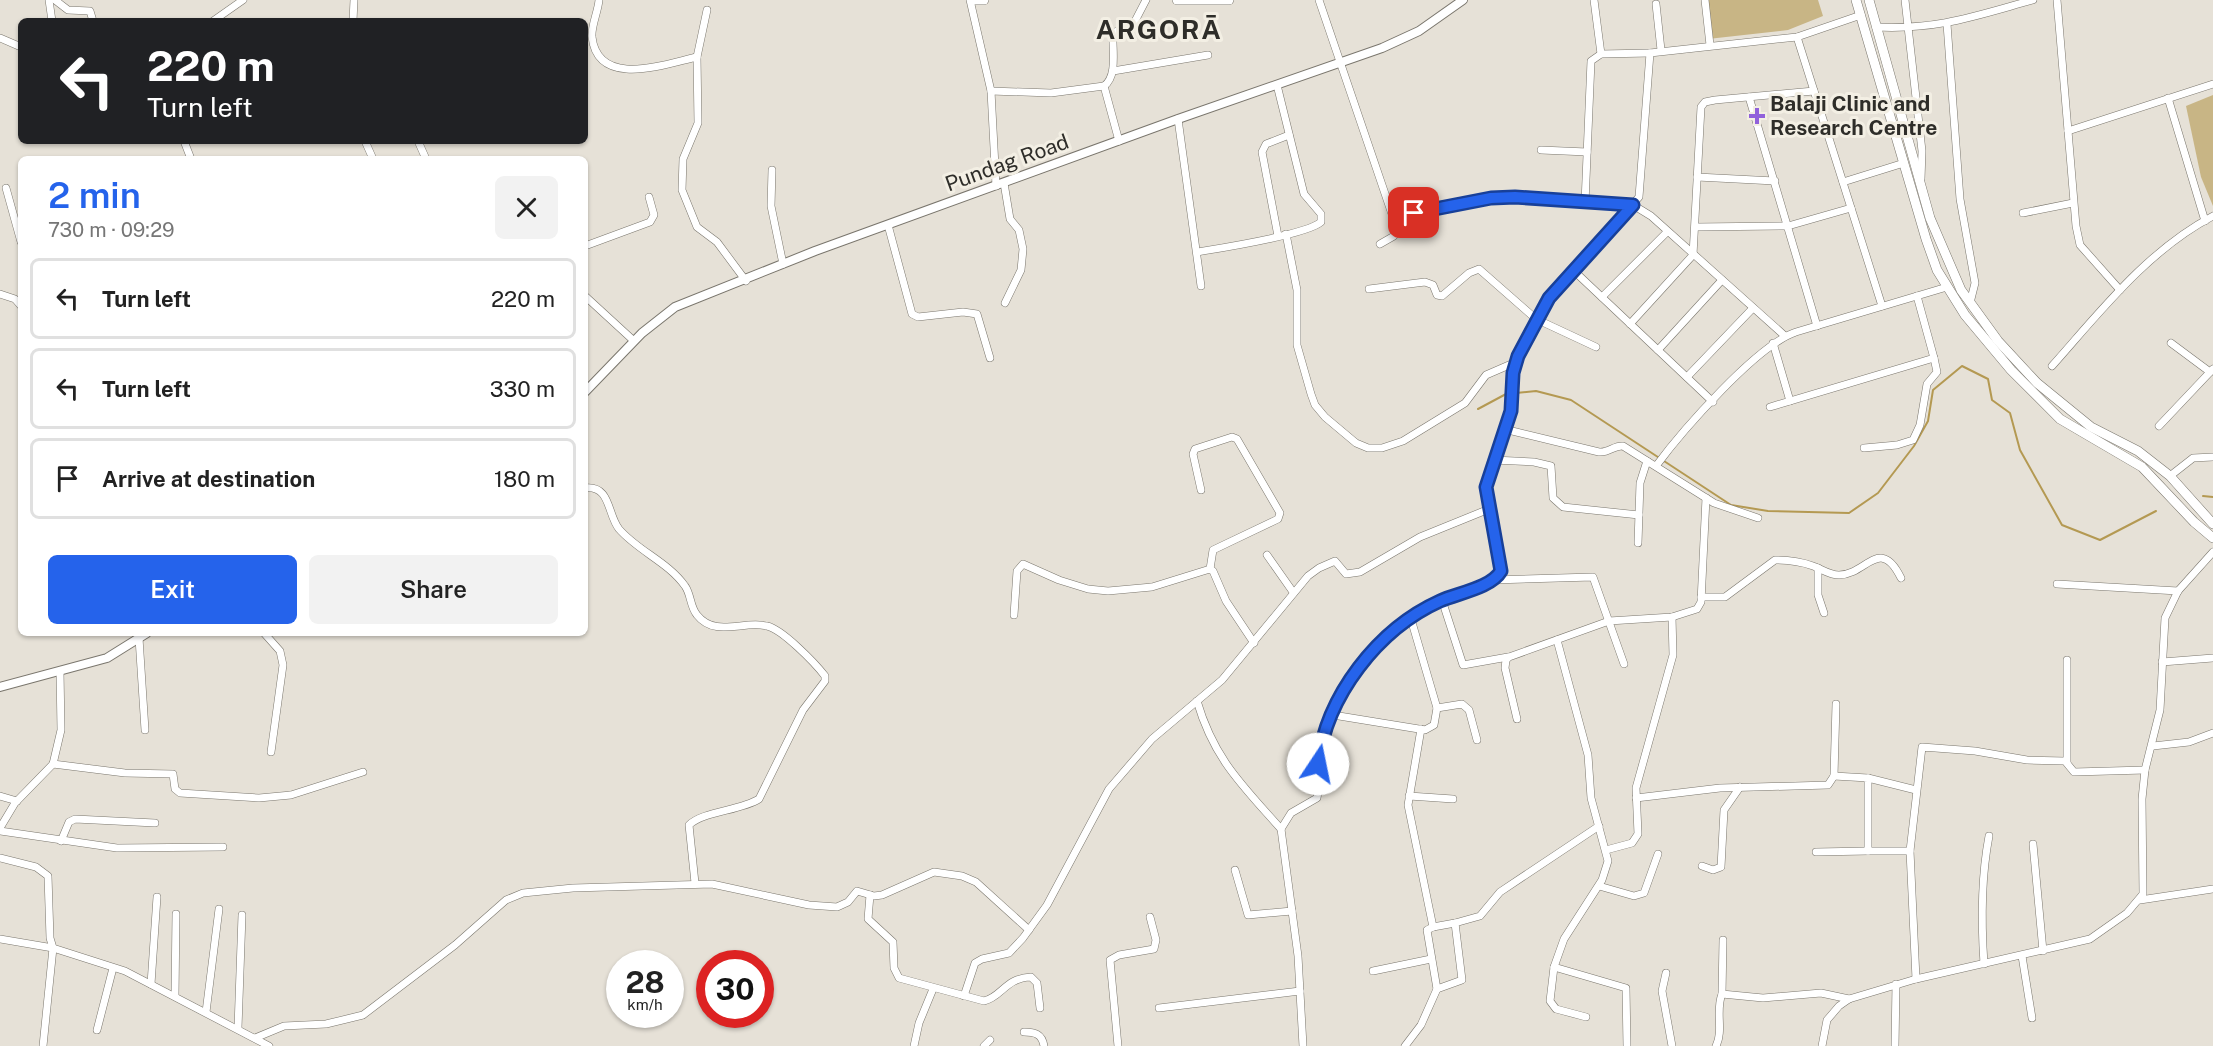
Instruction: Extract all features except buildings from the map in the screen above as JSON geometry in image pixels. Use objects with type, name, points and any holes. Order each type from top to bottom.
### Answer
[{"type":"main road","points":[[971,0],[984,0]]},
{"type":"main road","points":[[1177,0],[1229,0]]},
{"type":"main road","points":[[1856,0],[1926,239],[1937,270],[1947,287],[1984,340],[2041,401],[2069,425],[2142,467],[2194,522],[2213,538]]},
{"type":"main road","points":[[1869,0],[1921,187],[1940,245],[1970,303],[1998,341],[2037,383],[2067,410],[2091,426],[2138,451],[2170,476],[2213,524]]},
{"type":"street","points":[[49,0],[51,18]]},
{"type":"street","points":[[55,0],[68,10],[90,11],[92,18]]},
{"type":"street","points":[[217,18],[243,0]]},
{"type":"street","points":[[353,18],[354,0]]},
{"type":"street","points":[[599,0],[592,37],[596,50],[604,62],[618,68],[634,69],[697,57]]},
{"type":"street","points":[[971,0],[991,91],[1000,185],[1010,219],[1019,230],[1023,249],[1021,270],[1005,303]]},
{"type":"street","points":[[991,91],[1051,93],[1104,86],[1110,81],[1113,71],[1113,33],[1134,23],[1146,0]]},
{"type":"street","points":[[1319,0],[1393,217],[1394,236],[1380,244]]},
{"type":"street","name":"Pundag Road","points":[[588,389],[634,341],[675,308],[783,264],[1178,118],[1342,63],[1419,31],[1463,0]]},
{"type":"street","points":[[1594,0],[1601,54]]},
{"type":"street","points":[[1705,0],[1710,45]]},
{"type":"street","points":[[1905,0],[1910,28],[1922,152],[1921,187]]},
{"type":"street","points":[[1876,27],[1910,28],[1947,24],[2033,0]]},
{"type":"street","points":[[2057,0],[2073,203],[2080,245],[2120,290]]},
{"type":"street","points":[[1656,4],[1661,50]]},
{"type":"street","points":[[707,10],[697,57],[698,123],[683,159],[682,190],[697,227],[717,242],[746,280]]},
{"type":"street","points":[[1585,203],[1589,69],[1591,61],[1601,54],[1650,52],[1797,37],[1861,15]]},
{"type":"street","points":[[1947,24],[1960,199],[1974,272],[1975,292],[1970,303]]},
{"type":"street","points":[[1797,37],[1881,306]]},
{"type":"street","points":[[0,38],[18,45]]},
{"type":"street","points":[[1493,580],[1501,571],[1501,564],[1486,487],[1511,411],[1513,373],[1516,362],[1536,319],[1549,298],[1633,205],[1642,189],[1650,52]]},
{"type":"street","points":[[1113,71],[1208,55]]},
{"type":"street","points":[[2068,131],[2213,84]]},
{"type":"street","points":[[1104,86],[1119,141]]},
{"type":"street","points":[[1197,252],[1286,234],[1320,224],[1322,220],[1320,212],[1306,198],[1277,86]]},
{"type":"street","points":[[1630,324],[1693,255],[1701,107],[1705,102],[1715,100],[1814,92]]},
{"type":"street","points":[[1749,97],[1817,326]]},
{"type":"street","points":[[2168,98],[2205,221]]},
{"type":"street","points":[[1178,118],[1201,286]]},
{"type":"street","points":[[1278,236],[1262,153],[1266,144],[1289,135]]},
{"type":"street","points":[[1541,150],[1587,152]]},
{"type":"street","points":[[1843,182],[1904,163]]},
{"type":"street","points":[[772,170],[771,206],[783,264]]},
{"type":"street","points":[[1697,177],[1774,181]]},
{"type":"street","points":[[6,188],[18,231]]},
{"type":"street","points":[[588,245],[650,222],[654,215],[649,197]]},
{"type":"street","points":[[1393,217],[1491,198],[1534,198],[1633,205],[1651,216],[1785,336]]},
{"type":"street","points":[[2023,213],[2073,203]]},
{"type":"street","points":[[1696,227],[1788,226],[1851,208]]},
{"type":"street","points":[[2052,366],[2120,290],[2161,252],[2213,216]]},
{"type":"street","points":[[888,225],[912,314],[918,317],[963,312],[977,314],[990,358]]},
{"type":"street","points":[[1602,297],[1667,232]]},
{"type":"street","points":[[1286,234],[1297,290],[1297,345],[1311,394],[1315,405],[1325,417],[1356,442],[1368,448],[1382,448],[1403,441],[1465,403],[1486,375],[1516,362]]},
{"type":"street","points":[[1369,289],[1425,282],[1433,285],[1437,295],[1442,296],[1469,273],[1479,268],[1536,319],[1596,347]]},
{"type":"street","points":[[1573,270],[1713,402]]},
{"type":"street","points":[[1658,350],[1722,280]]},
{"type":"street","points":[[1658,463],[1685,428],[1773,343],[1785,336],[1947,287]]},
{"type":"street","points":[[0,294],[15,299],[18,302]]},
{"type":"street","points":[[1864,448],[1897,445],[1913,440],[1920,425],[1927,384],[1937,372],[1917,296]]},
{"type":"street","points":[[588,299],[634,341]]},
{"type":"street","points":[[1687,377],[1753,308]]},
{"type":"street","points":[[1773,343],[1790,401]]},
{"type":"street","points":[[2159,426],[2212,370],[2171,343]]},
{"type":"street","points":[[1770,407],[1934,358]]},
{"type":"street","points":[[1504,429],[1599,452],[1606,453],[1615,446],[1623,446],[1647,461],[1658,463],[1706,498],[1729,510],[1758,519]]},
{"type":"street","points":[[1201,490],[1194,460],[1195,450],[1232,436],[1237,439],[1280,513],[1278,519],[1266,526],[1213,550],[1210,569]]},
{"type":"street","points":[[2170,476],[2193,458],[2213,457]]},
{"type":"street","points":[[1493,460],[1534,462],[1551,466],[1553,498],[1563,507],[1639,515]]},
{"type":"street","points":[[1638,543],[1640,483],[1647,461]]},
{"type":"street","points":[[588,488],[594,488],[603,493],[618,528],[684,585],[695,613],[701,619],[720,627],[760,625],[773,628],[825,676],[825,681],[803,710],[759,799],[749,806],[704,818],[689,825],[695,883]]},
{"type":"street","points":[[1442,600],[1463,665],[1509,657],[1609,621],[1672,617],[1692,613],[1700,605],[1701,597],[1706,498]]},
{"type":"street","points":[[964,996],[975,963],[982,959],[1009,953],[1029,930],[1053,895],[1114,781],[1152,739],[1222,680],[1293,592],[1329,562],[1338,562],[1350,575],[1360,572],[1420,537],[1489,509]]},
{"type":"street","points":[[2140,900],[2144,884],[2141,806],[2145,770],[2153,746],[2160,710],[2165,618],[2178,591],[2213,552]]},
{"type":"street","points":[[1267,555],[1293,592]]},
{"type":"street","points":[[1701,597],[1725,597],[1772,561],[1781,560],[1841,575],[1852,572],[1871,559],[1880,559],[1891,562],[1901,578]]},
{"type":"street","points":[[1014,615],[1017,571],[1023,564],[1078,586],[1108,591],[1152,587],[1210,569]]},
{"type":"street","points":[[1818,568],[1818,595],[1824,613]]},
{"type":"street","points":[[1210,569],[1226,601],[1254,643]]},
{"type":"street","points":[[1281,829],[1291,813],[1317,798],[1320,751],[1347,685],[1365,658],[1411,618],[1442,600],[1493,580],[1593,578],[1624,664]]},
{"type":"street","points":[[2057,584],[2178,591]]},
{"type":"street","points":[[1606,850],[1636,841],[1638,834],[1636,788],[1673,655],[1672,617]]},
{"type":"street","points":[[1333,715],[1420,729],[1432,728],[1437,708],[1411,618]]},
{"type":"street","points":[[0,687],[107,658],[141,636]]},
{"type":"street","points":[[143,636],[144,730]]},
{"type":"street","points":[[267,636],[280,651],[283,665],[271,752]]},
{"type":"street","points":[[1557,640],[1588,755],[1592,798],[1606,850],[1607,867],[1599,886],[1564,939],[1554,967],[1549,992],[1552,1006],[1586,1017]]},
{"type":"street","points":[[1509,657],[1505,668],[1517,719]]},
{"type":"street","points":[[2162,662],[2213,658]]},
{"type":"street","points":[[2067,660],[2067,762],[2074,772],[2145,770]]},
{"type":"street","points":[[60,671],[61,730],[53,764],[17,801],[0,830],[117,848],[223,848]]},
{"type":"street","points":[[1197,701],[1205,727],[1220,758],[1281,829],[1292,911],[1303,1046]]},
{"type":"street","points":[[1437,708],[1455,704],[1466,706],[1477,740]]},
{"type":"street","points":[[1636,798],[1740,787],[1822,786],[1832,783],[1836,704]]},
{"type":"street","points":[[1420,729],[1409,796],[1409,818],[1432,927]]},
{"type":"street","points":[[2153,746],[2189,742],[2213,733]]},
{"type":"street","points":[[1916,979],[1910,851],[1921,750],[1924,747],[1975,751],[2037,761],[2067,762]]},
{"type":"street","points":[[53,764],[125,773],[173,774],[176,790],[180,793],[259,798],[310,791],[363,772]]},
{"type":"street","points":[[1834,776],[1868,778],[1917,790]]},
{"type":"street","points":[[1868,778],[1868,851]]},
{"type":"street","points":[[1702,866],[1713,870],[1721,867],[1724,810],[1740,787]]},
{"type":"street","points":[[0,796],[17,801]]},
{"type":"street","points":[[1409,796],[1453,799]]},
{"type":"street","points":[[61,841],[69,822],[75,819],[155,823]]},
{"type":"street","points":[[1405,1046],[1421,1025],[1437,989],[1426,935],[1427,930],[1480,916],[1500,892],[1599,826]]},
{"type":"street","points":[[1984,964],[1982,911],[1984,863],[1989,836]]},
{"type":"street","points":[[2033,844],[2043,951]]},
{"type":"street","points":[[1816,852],[1910,851]]},
{"type":"street","points":[[1599,886],[1634,896],[1644,893],[1658,854]]},
{"type":"street","points":[[0,858],[31,865],[48,876],[50,938],[53,948],[43,1046]]},
{"type":"street","points":[[1235,870],[1248,915],[1292,911]]},
{"type":"street","points":[[255,1038],[284,1026],[326,1024],[363,1015],[454,945],[512,896],[573,888],[695,883],[722,885],[828,907],[842,906],[857,891],[870,896],[882,895],[934,872],[952,873],[976,882],[1029,930]]},
{"type":"street","points":[[1822,1046],[1827,1020],[1839,1006],[1849,999],[1896,984],[2043,951],[2097,936],[2140,900],[2213,889]]},
{"type":"street","points":[[870,896],[868,919],[893,942],[896,975],[933,989],[987,1000],[1009,983],[1031,977],[1037,982],[1040,1008]]},
{"type":"street","points":[[151,984],[157,897]]},
{"type":"street","points":[[206,1012],[219,909]]},
{"type":"street","points":[[176,914],[176,996]]},
{"type":"street","points":[[238,1028],[242,915]]},
{"type":"street","points":[[1118,1046],[1110,960],[1119,955],[1154,949],[1156,940],[1149,917]]},
{"type":"street","points":[[1437,989],[1462,980],[1455,923]]},
{"type":"street","points":[[0,939],[53,948],[113,968],[176,996],[269,1046]]},
{"type":"street","points":[[1716,1046],[1719,1033],[1718,1007],[1722,994],[1723,940]]},
{"type":"street","points":[[2022,956],[2032,1018]]},
{"type":"street","points":[[1373,971],[1431,959]]},
{"type":"street","points":[[1554,967],[1626,988],[1627,1046]]},
{"type":"street","points":[[97,1030],[113,968]]},
{"type":"street","points":[[1666,973],[1662,991],[1672,1046]]},
{"type":"street","points":[[1895,1046],[1896,984]]},
{"type":"street","points":[[914,1046],[919,1023],[933,989]]},
{"type":"street","points":[[1159,1008],[1300,991]]},
{"type":"street","points":[[1722,994],[1763,998],[1821,993],[1849,999]]},
{"type":"street","points":[[1024,1032],[1035,1032],[1041,1037],[1044,1046]]},
{"type":"street","points":[[984,1046],[990,1040]]},
{"type":"shaded area","points":[[1705,0],[1818,0],[1823,16],[1788,30],[1708,39]]},
{"type":"shaded area","points":[[2213,95],[2213,206],[2201,177],[2186,106]]},
{"type":"waterway","points":[[1478,409],[1506,394],[1536,391],[1571,400],[1731,505],[1768,511],[1849,513],[1878,493],[1914,446],[1928,421],[1933,390],[1962,366],[1988,379],[1992,400],[2010,413],[2020,450],[2062,525],[2100,540],[2156,511]]},
{"type":"waterway","points":[[2203,496],[2213,497]]},
{"type":"place","name":"Balaji Clinic and Research Centre","points":[[1757,116]]},
{"type":"district","name":"ARGORĀ","points":[[1159,30]]},
{"type":"route","points":[[1318,764],[1323,736],[1347,685],[1365,658],[1405,622],[1431,605],[1493,580],[1499,575],[1501,564],[1486,487],[1511,411],[1513,373],[1518,356],[1549,298],[1633,205],[1515,197],[1491,198],[1414,213]]}]
